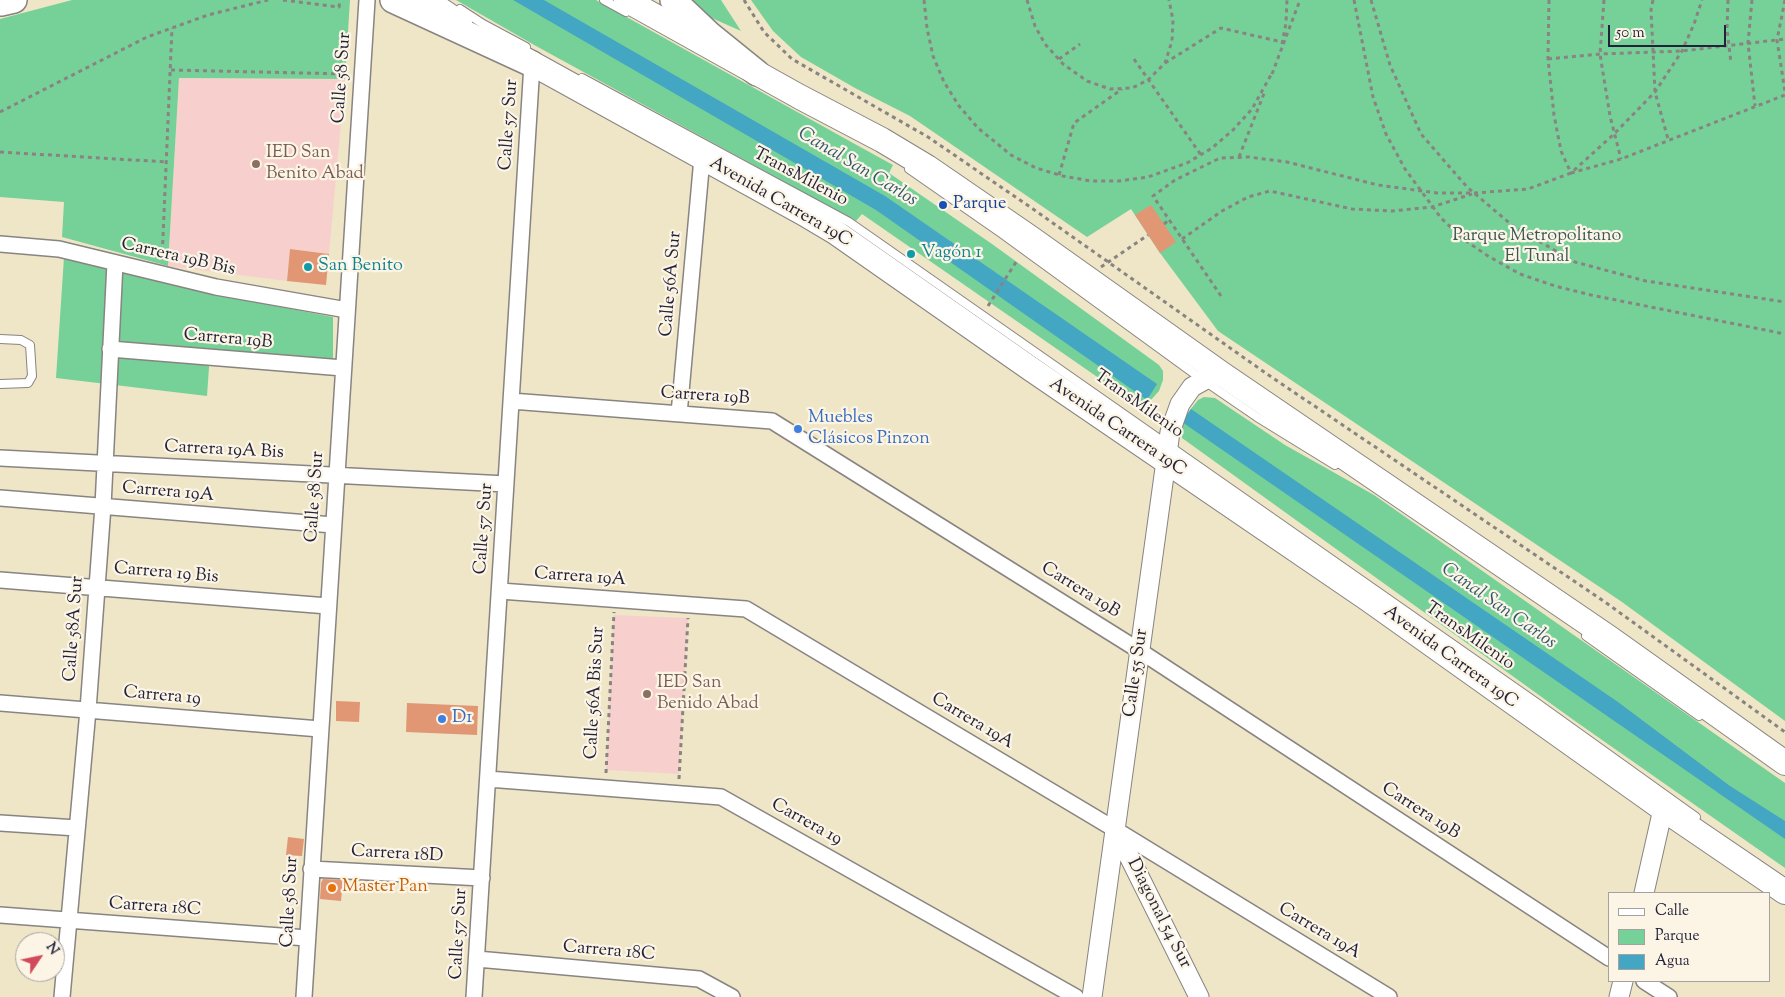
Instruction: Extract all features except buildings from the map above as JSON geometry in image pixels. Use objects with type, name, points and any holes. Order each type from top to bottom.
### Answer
[{"type":"highway","points":[[393,0],[534,58]]},
{"type":"highway","points":[[673,0],[710,35],[757,73]]},
{"type":"main road","name":"Avenida Carrera 19C","points":[[426,0],[452,18],[534,58],[702,158],[835,232],[1167,453],[1663,809],[1785,892]]},
{"type":"main road","points":[[628,7],[757,73],[904,152],[1086,277],[1212,377],[1600,632],[1785,763]]},
{"type":"street","name":"Calle 58 Sur","points":[[304,997],[367,0]]},
{"type":"street","name":"Calle 57 Sur","points":[[474,997],[534,58]]},
{"type":"street","name":"Calle 56A Sur","points":[[679,414],[702,158]]},
{"type":"street","name":"Carrera 19B Bis","points":[[0,244],[59,249],[216,287],[347,310]]},
{"type":"street","name":"Calle 58A Sur","points":[[62,997],[88,710],[103,506],[115,263]]},
{"type":"street","name":"Carrera 19B","points":[[110,349],[344,368]]},
{"type":"street","name":"Calle 55 Sur","points":[[1092,997],[1172,422],[1180,404],[1192,387],[1212,377]]},
{"type":"street","name":"Carrera 19B","points":[[511,401],[772,421],[1140,651],[1608,957]]},
{"type":"street","name":"Carrera 19A Bis","points":[[0,458],[506,484]]},
{"type":"street","name":"Carrera 19A","points":[[0,498],[333,525]]},
{"type":"street","name":"Carrera 19 Bis","points":[[0,580],[328,606]]},
{"type":"street","name":"Carrera 19A","points":[[500,591],[746,609],[1116,830],[1389,997]]},
{"type":"street","name":"Carrera 19","points":[[0,703],[320,729]]},
{"type":"street","name":"Carrera 19","points":[[488,779],[721,797],[1076,997]]},
{"type":"street","points":[[1644,892],[1663,809]]},
{"type":"street","points":[[0,823],[77,828]]},
{"type":"street","name":"Diagonal 54 Sur","points":[[1116,830],[1199,997]]},
{"type":"street","name":"Carrera 18D","points":[[311,869],[482,878]]},
{"type":"street","name":"Carrera 18C","points":[[0,915],[307,938]]},
{"type":"street","name":"Carrera 18C","points":[[477,959],[699,979],[732,997]]},
{"type":"street","points":[[1619,997],[1623,982]]},
{"type":"street","points":[[1646,982],[1669,997]]},
{"type":"lane","points":[[604,0],[628,7]]},
{"type":"lane","points":[[455,6],[534,58]]},
{"type":"lane","name":"TransMilenio","points":[[570,71],[849,222],[1167,453],[1537,703],[1706,825]]},
{"type":"lane","points":[[905,167],[1212,377],[1257,417],[1341,468]]},
{"type":"lane","points":[[0,339],[21,340],[30,345],[32,376],[28,383],[0,384]]},
{"type":"lane","points":[[1577,630],[1705,720]]},
{"type":"path","points":[[0,112],[147,37],[208,15],[268,0]]},
{"type":"path","points":[[283,0],[339,7],[340,0]]},
{"type":"path","points":[[744,0],[764,32],[792,59],[827,81],[928,137],[1268,374],[1605,602],[1785,732]]},
{"type":"path","points":[[924,0],[933,56],[944,82],[959,106],[978,128],[999,147],[1023,162],[1059,176],[1091,181],[1134,180],[1174,169],[1201,155],[1223,140],[1243,120],[1260,97],[1272,73]]},
{"type":"path","points":[[1027,0],[1035,26],[1045,44],[1063,64],[1087,81],[1110,89],[1132,88],[1148,80],[1165,63],[1221,28],[1282,42]]},
{"type":"path","points":[[1165,63],[1172,41],[1173,20],[1169,0]]},
{"type":"path","points":[[1277,61],[1282,42],[1287,0]]},
{"type":"path","points":[[1239,157],[1300,0]]},
{"type":"path","points":[[1354,0],[1373,97],[1386,134],[1404,169],[1420,191],[1441,218],[1463,239],[1520,274],[1555,286],[1590,295],[1785,334]]},
{"type":"path","points":[[1371,0],[1390,65],[1421,134],[1468,187],[1513,226],[1575,262],[1646,281],[1785,302]]},
{"type":"path","points":[[1550,0],[1548,59],[1554,114],[1561,151],[1570,172]]},
{"type":"path","points":[[1604,0],[1600,54],[1613,135],[1621,159]]},
{"type":"path","points":[[1653,0],[1651,10],[1655,92],[1668,139]]},
{"type":"path","points":[[1570,172],[1613,135],[1655,92],[1682,51],[1702,0]]},
{"type":"path","points":[[1728,0],[1730,63]]},
{"type":"path","points":[[1752,0],[1748,43],[1755,106]]},
{"type":"path","points":[[1221,296],[1153,196],[1175,180],[1220,158],[1249,157],[1288,162],[1378,185],[1436,193],[1475,193],[1528,189],[1570,172],[1621,159],[1785,94],[1778,40],[1785,0]]},
{"type":"path","points":[[162,275],[172,28]]},
{"type":"path","points":[[1548,59],[1600,54],[1682,51],[1785,39]]},
{"type":"path","points":[[1059,59],[1080,44]]},
{"type":"path","points":[[1134,59],[1201,155]]},
{"type":"path","points":[[170,70],[362,74]]},
{"type":"path","points":[[1059,176],[1074,123],[1123,88]]},
{"type":"path","points":[[0,152],[167,162]]},
{"type":"path","points":[[1182,239],[1222,211],[1248,197],[1270,191],[1352,209],[1392,211],[1432,207],[1475,193]]},
{"type":"path","points":[[1164,224],[1169,220]]},
{"type":"path","points":[[1086,277],[1148,235]]},
{"type":"path","points":[[988,306],[1018,258]]},
{"type":"path","name":"Calle 56A Bis Sur","points":[[605,788],[615,599]]},
{"type":"path","points":[[678,794],[689,605]]},
{"type":"shaded area","name":"IED San Benito Abad","points":[[179,78],[345,79],[329,254],[290,249],[287,281],[168,266]]},
{"type":"shaded area","name":"IED San Benido Abad","points":[[614,615],[688,618],[679,774],[606,770]]},
{"type":"green space","points":[[72,0],[350,0],[345,79],[179,78],[168,266],[62,237],[64,202],[0,197],[0,19]]},
{"type":"green space","points":[[456,0],[596,0],[893,165],[889,173],[992,244],[1159,365],[1163,371],[1163,380],[1159,391],[1150,401],[1140,405],[1132,401],[862,214],[856,221],[536,46]]},
{"type":"green space","points":[[687,0],[721,0],[741,31],[705,15]]},
{"type":"green space","name":"Parque Metropolitano El Tunal","points":[[751,0],[1785,0],[1785,721],[1622,602],[1218,331],[1160,253],[1131,209],[1087,237],[910,116],[855,88],[801,57],[773,31]]},
{"type":"green space","points":[[64,257],[119,269],[203,292],[333,317],[333,362],[210,353],[207,396],[56,378]]},
{"type":"green space","points":[[1204,397],[1215,398],[1285,445],[1374,495],[1785,783],[1785,868],[1575,721],[1182,438],[1182,423],[1186,415],[1198,400]]},
{"type":"water","points":[[513,0],[544,0],[885,196],[1157,384],[1147,400],[876,210]]},
{"type":"water","points":[[1191,409],[1618,702],[1730,786],[1785,821],[1785,839],[1182,422]]},
{"type":"place","name":"IED San Benito Abad","points":[[256,164]]},
{"type":"place","name":"Parque","points":[[943,205]]},
{"type":"place","name":"Vagón 1","points":[[911,254]]},
{"type":"place","name":"San Benito","points":[[308,267]]},
{"type":"place","name":"Muebles Clásicos Pinzon","points":[[798,429]]},
{"type":"place","name":"IED San Benido Abad","points":[[647,694]]},
{"type":"place","name":"D1","points":[[442,719]]},
{"type":"place","name":"Master Pan","points":[[332,888]]},
{"type":"water label","name":"Canal San Carlos","points":[[857,168]]},
{"type":"water label","name":"Canal San Carlos","points":[[1498,607]]}]
